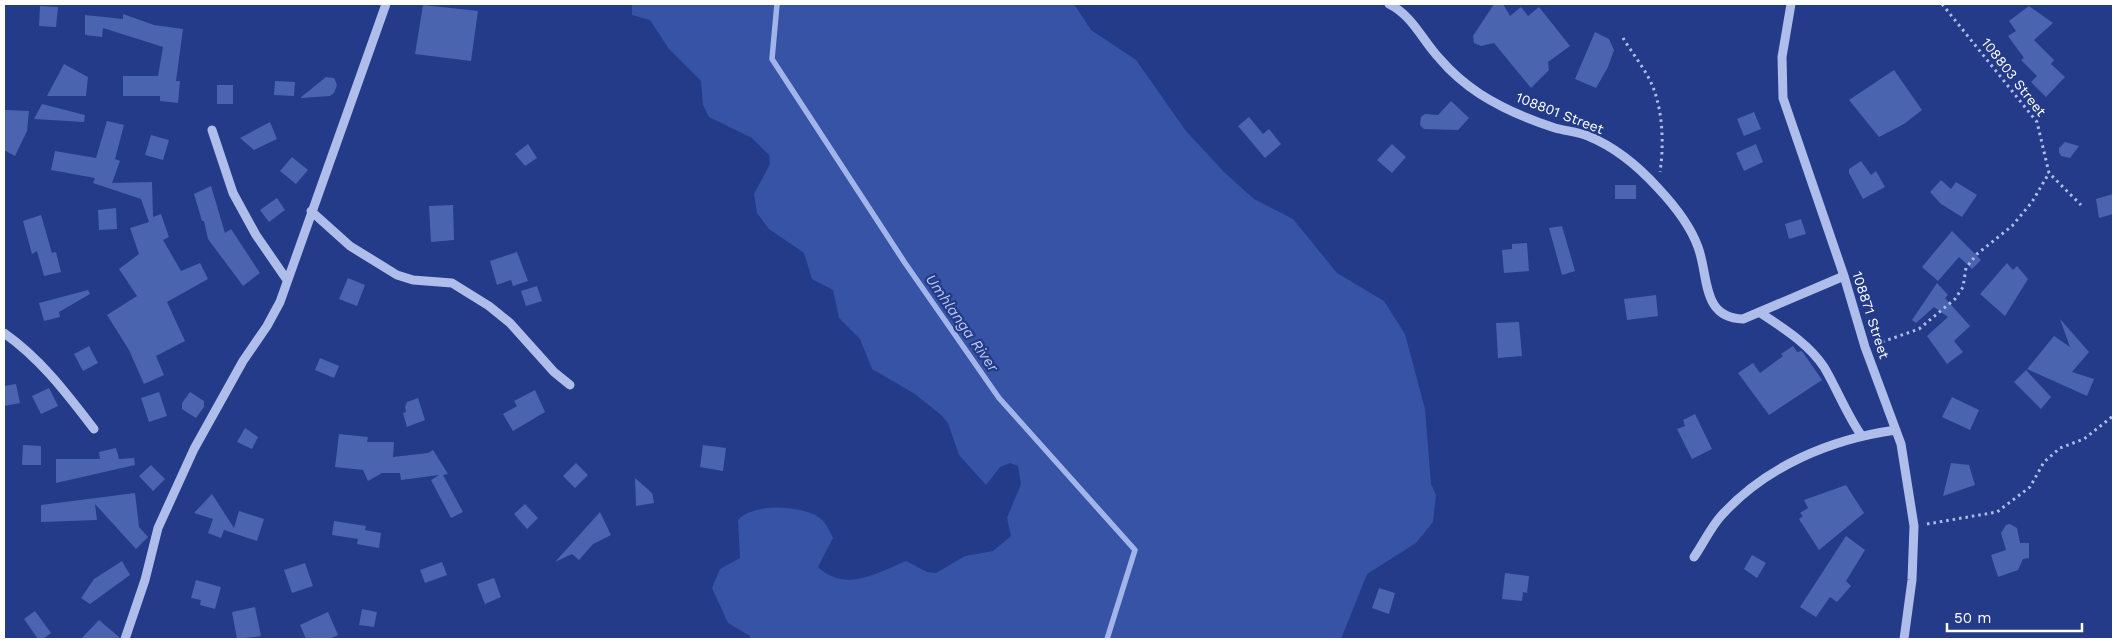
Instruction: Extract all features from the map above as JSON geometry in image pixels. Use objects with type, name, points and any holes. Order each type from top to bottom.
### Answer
[{"type":"street","points":[[125,639],[146,580],[158,528],[194,449],[243,361],[267,326],[280,302],[311,210],[351,107],[386,4]]},
{"type":"street","name":"108801 Street","points":[[1389,4],[1408,16],[1439,58],[1480,94],[1538,122],[1588,136],[1609,146],[1630,162],[1658,188],[1676,210],[1695,239],[1702,258],[1709,294],[1715,307],[1728,317],[1743,319],[1844,276]]},
{"type":"street","name":"108871 Street","points":[[1791,4],[1782,57],[1783,98],[1844,276],[1865,347],[1901,444],[1914,526],[1912,580],[1904,639]]},
{"type":"street","points":[[212,130],[233,193],[256,235],[287,280]]},
{"type":"street","points":[[311,210],[350,246],[397,275],[413,280],[452,283],[489,306],[510,323],[554,372],[570,385]]},
{"type":"street","points":[[1759,312],[1803,343],[1824,367],[1846,412],[1861,435]]},
{"type":"street","points":[[4,333],[34,357],[58,383],[94,429]]},
{"type":"street","points":[[1694,557],[1720,517],[1743,495],[1781,468],[1835,443],[1861,435],[1896,430]]},
{"type":"path","name":"108803 Street","points":[[1942,4],[2037,122],[2049,173]]},
{"type":"path","points":[[1623,38],[1653,87],[1655,95],[1660,120],[1662,153],[1658,188]]},
{"type":"path","points":[[1865,347],[1919,329],[1955,299],[1963,288],[1966,268],[1977,254],[2012,226],[2032,202],[2049,173],[2081,205]]},
{"type":"path","points":[[1914,526],[1997,512],[2030,486],[2044,462],[2060,448],[2084,439],[2113,416]]},
{"type":"shaded area","points":[[632,4],[1074,4],[1091,30],[1136,60],[1186,131],[1225,173],[1254,199],[1293,219],[1337,273],[1384,301],[1405,334],[1425,409],[1431,484],[1436,495],[1433,522],[1416,543],[1367,574],[1341,639],[750,639],[750,636],[728,623],[712,588],[720,569],[740,558],[738,520],[745,514],[764,508],[787,508],[808,512],[817,516],[822,520],[833,538],[818,567],[828,575],[839,579],[850,580],[873,575],[906,561],[927,572],[936,573],[965,556],[993,551],[1011,536],[1007,518],[1021,484],[1018,466],[1010,463],[1000,467],[986,485],[959,455],[948,423],[941,415],[915,394],[872,369],[860,339],[839,318],[833,290],[812,279],[804,253],[769,229],[757,213],[754,194],[770,164],[769,155],[752,138],[709,117],[703,105],[701,81],[669,49],[650,20],[632,15]]},
{"type":"building","points":[[1494,4],[1503,4],[1510,16],[1521,7],[1528,16],[1539,7],[1570,46],[1548,62],[1549,70],[1531,88],[1494,43],[1481,46],[1474,43],[1473,36]]},
{"type":"building","points":[[423,5],[478,11],[471,61],[415,54]]},
{"type":"building","points":[[40,6],[58,7],[56,27],[39,26]]},
{"type":"building","points":[[2029,6],[2053,23],[2034,40],[2054,60],[2051,64],[2065,77],[2046,97],[2031,82],[2037,76],[2021,60],[2024,58],[2008,36],[2016,31],[2009,21]]},
{"type":"building","points":[[123,14],[154,25],[183,29],[176,81],[180,81],[178,103],[160,101],[160,96],[123,96],[123,76],[158,76],[163,47],[103,28],[102,37],[85,35],[85,15],[123,19]]},
{"type":"building","points":[[1595,32],[1609,39],[1614,50],[1608,67],[1596,88],[1575,79]]},
{"type":"building","points":[[64,64],[88,77],[86,96],[47,96]]},
{"type":"building","points":[[1894,70],[1922,110],[1904,124],[1879,137],[1849,100]]},
{"type":"building","points":[[326,77],[334,78],[337,85],[334,93],[330,96],[300,98]]},
{"type":"building","points":[[275,81],[295,82],[294,96],[274,95]]},
{"type":"building","points":[[217,85],[233,85],[233,104],[217,104]]},
{"type":"building","points":[[1451,101],[1469,118],[1458,130],[1424,129],[1420,125],[1421,117],[1425,114],[1438,115]]},
{"type":"building","points":[[42,104],[85,115],[84,122],[34,119]]},
{"type":"building","points":[[4,110],[29,111],[27,131],[15,156],[4,150]]},
{"type":"building","points":[[1754,112],[1761,129],[1744,136],[1737,119]]},
{"type":"building","points":[[1249,117],[1263,134],[1269,129],[1281,144],[1265,158],[1238,126]]},
{"type":"building","points":[[107,121],[124,125],[115,159],[120,161],[112,183],[152,182],[153,217],[161,214],[169,237],[163,240],[181,271],[200,263],[208,279],[167,302],[185,341],[156,356],[164,375],[144,384],[129,350],[107,315],[137,296],[119,269],[139,254],[130,228],[149,222],[141,199],[93,183],[95,178],[51,170],[55,151],[96,158]]},
{"type":"building","points":[[270,122],[277,139],[254,150],[240,138]]},
{"type":"building","points":[[151,135],[169,140],[163,160],[145,155]]},
{"type":"building","points":[[2065,142],[2079,146],[2070,158],[2061,156],[2059,152],[2059,148]]},
{"type":"building","points":[[528,144],[537,158],[525,166],[515,154]]},
{"type":"building","points":[[1392,144],[1406,157],[1392,173],[1377,160]]},
{"type":"building","points":[[1756,144],[1763,162],[1744,171],[1736,153]]},
{"type":"building","points":[[292,157],[308,170],[296,184],[280,171]]},
{"type":"building","points":[[1861,161],[1871,175],[1876,171],[1885,187],[1863,199],[1849,173],[1849,169]]},
{"type":"building","points":[[1941,180],[1951,189],[1956,182],[1977,195],[1962,217],[1941,204],[1930,192]]},
{"type":"building","points":[[1615,185],[1636,185],[1636,199],[1615,199]]},
{"type":"building","points":[[211,186],[225,233],[231,229],[260,273],[243,286],[208,239],[204,221],[202,221],[194,194]]},
{"type":"building","points":[[2113,194],[2113,214],[2099,218],[2096,199]]},
{"type":"building","points":[[277,198],[285,210],[269,222],[260,210]]},
{"type":"building","points":[[453,205],[454,240],[431,242],[429,206]]},
{"type":"building","points":[[116,208],[117,229],[99,230],[98,210]]},
{"type":"building","points":[[41,215],[52,253],[56,252],[61,272],[44,276],[37,251],[32,254],[23,221]]},
{"type":"building","points":[[1801,219],[1806,234],[1789,239],[1785,224]]},
{"type":"building","points":[[1562,226],[1575,271],[1562,275],[1549,228]]},
{"type":"building","points":[[1952,231],[1981,260],[1972,269],[1959,257],[1938,281],[1922,267]]},
{"type":"building","points":[[1527,243],[1529,271],[1504,273],[1502,250],[1512,249],[1512,244]]},
{"type":"building","points":[[517,252],[528,281],[513,286],[511,280],[497,285],[490,261]]},
{"type":"building","points":[[2007,263],[2013,270],[2017,266],[2028,279],[2005,316],[1980,294]]},
{"type":"building","points":[[348,278],[365,285],[357,306],[339,299]]},
{"type":"building","points":[[1937,283],[1948,295],[1945,298],[1970,326],[1954,341],[1963,352],[1947,364],[1927,336],[1948,317],[1934,307],[1916,323],[1912,320]]},
{"type":"building","points":[[537,286],[542,301],[526,306],[521,291]]},
{"type":"building","points":[[88,290],[90,294],[59,312],[60,317],[44,321],[39,303]]},
{"type":"building","points":[[1656,295],[1658,316],[1627,320],[1624,299]]},
{"type":"building","points":[[2060,319],[2089,352],[2072,372],[2094,379],[2087,396],[2027,369],[2054,336],[2070,347]]},
{"type":"building","points":[[1519,322],[1522,356],[1498,358],[1496,323]]},
{"type":"building","points":[[89,346],[98,363],[83,371],[74,354]]},
{"type":"building","points":[[1793,346],[1797,352],[1802,351],[1822,380],[1769,415],[1738,373],[1753,363],[1760,373]]},
{"type":"building","points":[[320,358],[339,366],[334,378],[315,370]]},
{"type":"building","points":[[2026,370],[2051,397],[2041,409],[2014,382]]},
{"type":"building","points":[[16,384],[20,403],[4,406],[4,386]]},
{"type":"building","points":[[49,388],[58,406],[41,414],[32,396]]},
{"type":"building","points":[[535,390],[545,412],[513,431],[503,414],[517,406],[514,401]]},
{"type":"building","points":[[159,392],[167,416],[149,422],[141,398]]},
{"type":"building","points":[[190,392],[204,401],[204,407],[196,418],[182,409],[182,403]]},
{"type":"building","points":[[1952,397],[1979,410],[1970,430],[1942,417]]},
{"type":"building","points":[[418,398],[425,420],[407,427],[403,413],[406,412],[405,407],[407,402]]},
{"type":"building","points":[[1695,414],[1712,449],[1692,459],[1677,429],[1685,426],[1683,420]]},
{"type":"building","points":[[245,428],[258,437],[252,449],[237,442]]},
{"type":"building","points":[[339,434],[368,437],[367,442],[394,442],[393,457],[428,453],[433,450],[448,474],[443,475],[463,512],[451,518],[431,480],[439,475],[401,480],[400,473],[382,473],[368,481],[363,470],[335,467]]},
{"type":"building","points":[[23,445],[41,446],[41,465],[22,465]]},
{"type":"building","points":[[703,445],[726,448],[723,471],[700,467]]},
{"type":"building","points":[[116,448],[119,459],[134,458],[135,465],[56,483],[56,459],[100,459],[99,452]]},
{"type":"building","points":[[576,463],[588,475],[575,488],[563,476]]},
{"type":"building","points":[[1951,463],[1969,465],[1975,485],[1943,496]]},
{"type":"building","points":[[151,465],[165,479],[153,491],[139,476]]},
{"type":"building","points":[[635,478],[652,493],[654,503],[636,506]]},
{"type":"building","points":[[1846,485],[1864,513],[1819,550],[1799,519],[1803,516],[1800,513],[1808,508],[1804,500]]},
{"type":"building","points":[[135,493],[139,527],[148,537],[136,549],[95,504],[97,520],[41,522],[41,505]]},
{"type":"building","points":[[212,494],[234,528],[239,511],[264,519],[257,541],[224,530],[221,538],[208,533],[213,519],[194,513]]},
{"type":"building","points":[[525,504],[538,518],[527,529],[514,514]]},
{"type":"building","points":[[600,512],[611,535],[593,544],[579,560],[572,554],[555,562]]},
{"type":"building","points":[[334,521],[366,526],[365,530],[381,533],[379,548],[357,544],[358,539],[332,535]]},
{"type":"building","points":[[2010,524],[2017,528],[2020,543],[2029,543],[2029,558],[2023,559],[2018,570],[1998,577],[1991,555],[2006,550],[2001,533],[2006,525]]},
{"type":"building","points":[[1846,536],[1865,550],[1846,581],[1851,586],[1837,602],[1830,597],[1816,617],[1800,607]]},
{"type":"building","points":[[1752,555],[1766,563],[1757,578],[1744,569]]},
{"type":"building","points":[[122,561],[130,575],[90,604],[81,598],[94,579]]},
{"type":"building","points":[[442,562],[447,575],[425,583],[420,570]]},
{"type":"building","points":[[305,563],[313,586],[292,593],[284,570]]},
{"type":"building","points":[[1505,573],[1529,576],[1527,593],[1523,592],[1522,601],[1502,599]]},
{"type":"building","points":[[494,578],[501,597],[485,604],[477,584]]},
{"type":"building","points":[[196,580],[221,587],[215,609],[200,605],[201,600],[191,598]]},
{"type":"building","points":[[1379,588],[1395,593],[1389,614],[1372,608]]},
{"type":"building","points":[[255,607],[261,636],[237,639],[232,612]]},
{"type":"building","points":[[362,609],[377,612],[374,627],[359,625]]},
{"type":"building","points":[[35,611],[51,633],[43,639],[38,639],[24,619]]},
{"type":"building","points":[[328,612],[338,635],[329,639],[306,639],[300,625]]},
{"type":"building","points":[[99,620],[119,637],[119,639],[81,639]]},
{"type":"waterway","name":"Umhlanga River","points":[[777,4],[772,59],[905,263],[999,398],[1135,550],[1107,639]]}]
